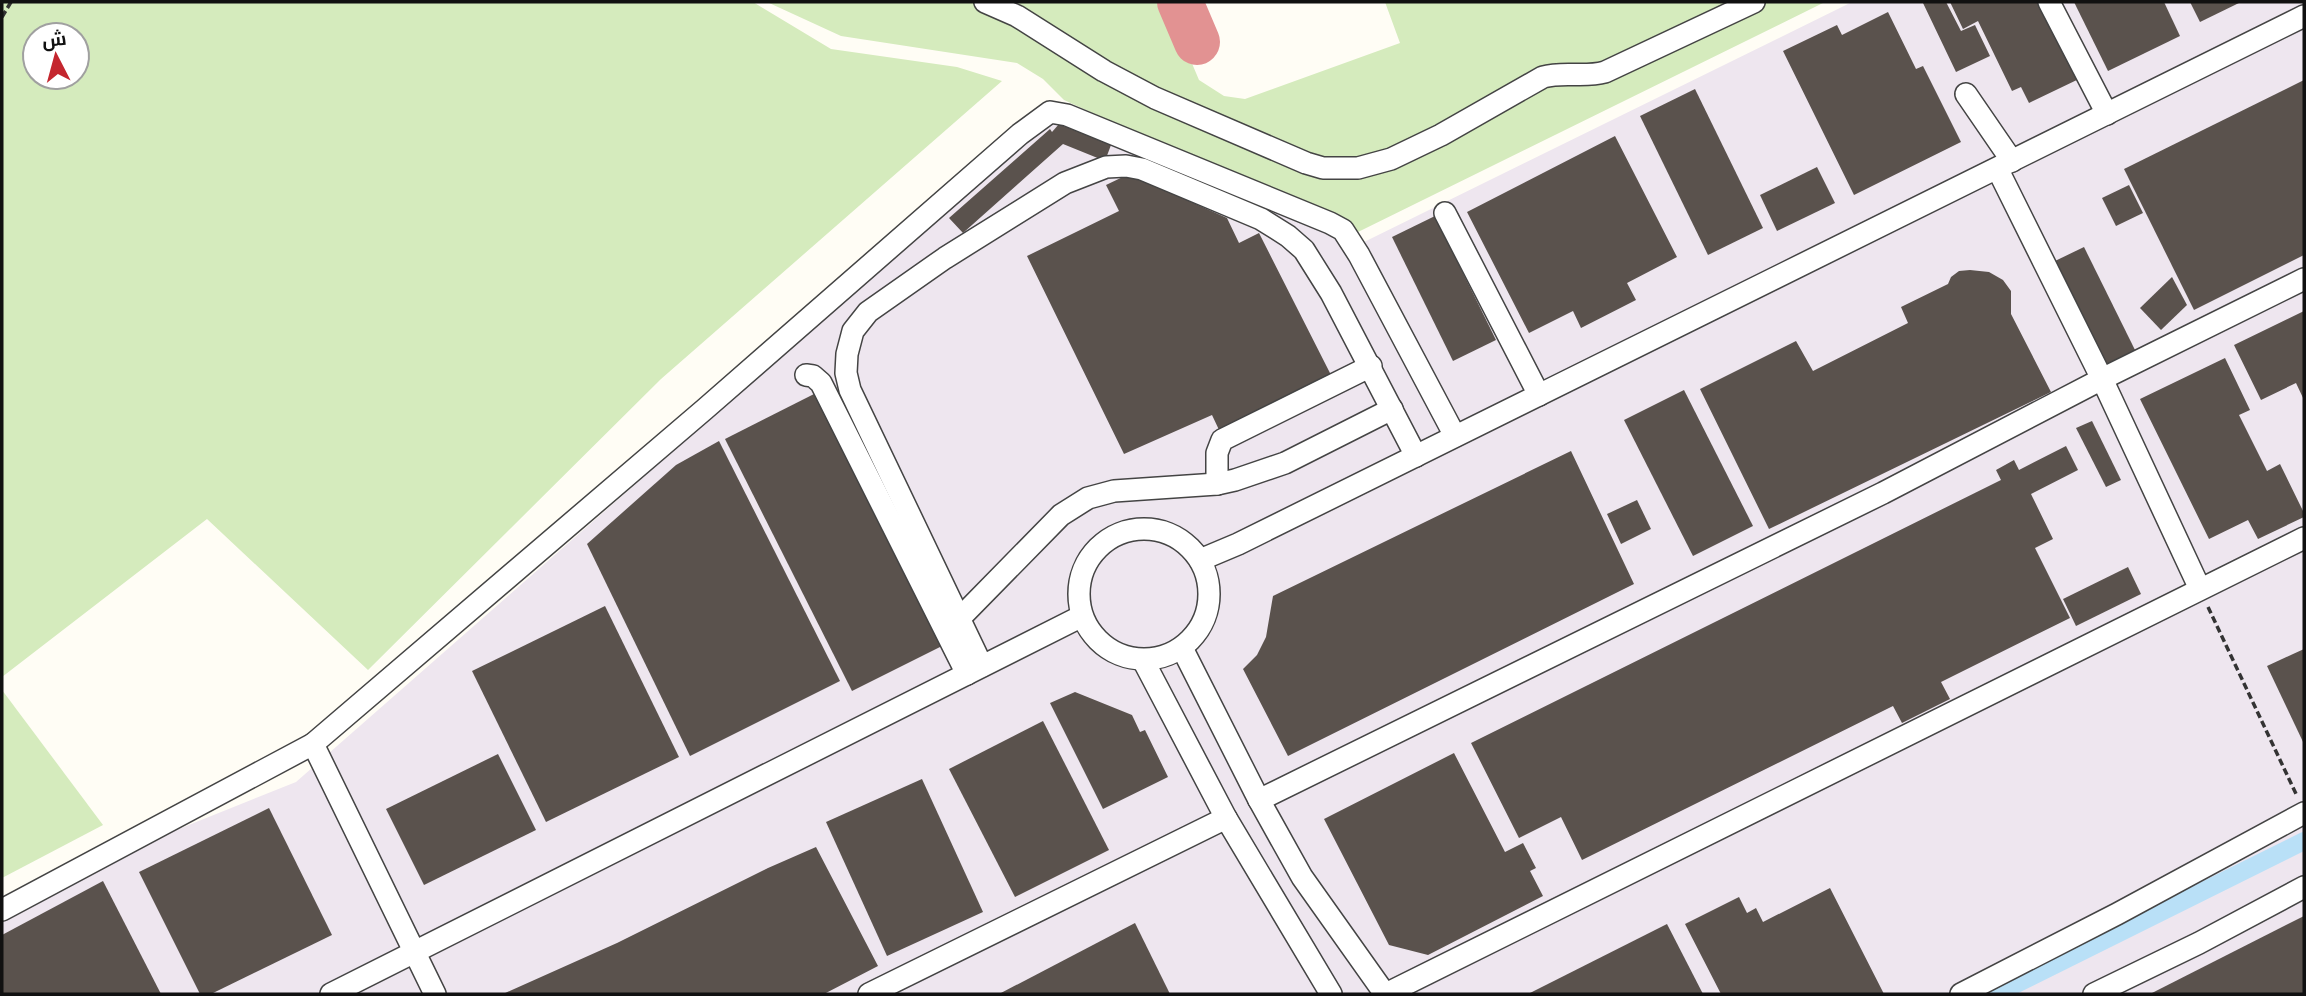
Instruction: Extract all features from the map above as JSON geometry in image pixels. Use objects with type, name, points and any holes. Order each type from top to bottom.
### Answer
[{"type":"street","points":[[985,2],[1017,16],[1104,71],[1155,99],[1306,163],[1341,169],[1375,165],[1391,159],[1441,135],[1543,76],[1586,76],[1605,72],[1754,2]]},
{"type":"street","points":[[2049,2],[2107,114]]},
{"type":"street","points":[[1200,560],[1250,538],[2005,166],[2304,16]]},
{"type":"street","points":[[1966,94],[2005,166],[2200,589]]},
{"type":"street","points":[[2,910],[313,744],[705,409],[1020,134],[1050,112],[1067,114],[1343,230],[1359,255],[1455,436]]},
{"type":"street","points":[[975,670],[960,618],[850,390],[846,373],[847,354],[853,331],[868,312],[944,258],[1065,183],[1106,167],[1126,166],[1142,169],[1261,219],[1288,236],[1304,250],[1331,293],[1416,456]]},
{"type":"street","points":[[1445,213],[1539,395]]},
{"type":"street","points":[[1259,800],[1883,493],[2102,379],[2304,279]]},
{"type":"street","points":[[1217,484],[1217,453],[1222,440],[1371,366]]},
{"type":"street","points":[[806,375],[813,376],[821,383],[975,670]]},
{"type":"street","points":[[960,618],[1061,514],[1087,498],[1125,489],[1217,484],[1262,472],[1392,409]]},
{"type":"street","points":[[1151,529],[1170,534],[1186,544],[1200,560],[1209,580],[1209,606],[1200,630],[1182,648],[1165,657],[1143,660],[1125,657],[1107,649],[1092,634],[1082,616],[1078,598],[1080,579],[1087,562],[1099,547],[1114,536],[1132,530],[1151,529]]},
{"type":"street","points":[[1182,648],[1259,800],[1302,877],[1386,994],[2304,537]]},
{"type":"street","points":[[331,994],[1082,616]]},
{"type":"street","points":[[1143,660],[1226,818],[1331,994]]},
{"type":"street","points":[[313,744],[435,994]]},
{"type":"street","points":[[1961,994],[2117,915],[2301,806]]},
{"type":"street","points":[[869,994],[1226,818]]},
{"type":"street","points":[[2094,994],[2199,943],[2304,887]]},
{"type":"path","points":[[2,17],[11,2]]},
{"type":"path","points":[[2200,589],[2301,806]]},
{"type":"shaded area","points":[[1852,2],[2304,2],[2304,994],[2,994],[2,900],[296,782],[1054,117],[1362,243]]},
{"type":"green space","points":[[2,2],[753,2],[831,49],[957,67],[1002,81],[661,379],[368,670],[207,519],[2,677]]},
{"type":"green space","points":[[767,2],[1166,2],[1199,80],[1224,96],[1245,99],[1400,43],[1385,2],[1825,2],[1356,233],[1064,100],[1043,79],[1017,63],[841,36]]},
{"type":"green space","points":[[2,690],[103,825],[2,878]]},
{"type":"building","points":[[1946,2],[1961,31],[1975,25],[1990,56],[1956,72],[1923,3]]},
{"type":"building","points":[[1950,2],[2043,2],[2081,78],[2029,103],[2021,87],[2012,91],[1978,21],[1963,29]]},
{"type":"building","points":[[2074,2],[2164,2],[2180,36],[2108,71]]},
{"type":"building","points":[[2190,2],[2241,2],[2200,22]]},
{"type":"building","points":[[1888,12],[1916,69],[1923,66],[1961,142],[1854,195],[1783,51],[1837,25],[1842,35]]},
{"type":"building","points":[[2304,80],[2304,255],[2194,310],[2124,169]]},
{"type":"building","points":[[1695,89],[1763,228],[1708,255],[1640,116]]},
{"type":"building","points":[[1059,124],[1111,145],[1105,161],[1063,144],[963,233],[949,218]]},
{"type":"building","points":[[1615,136],[1677,257],[1627,283],[1636,300],[1581,328],[1573,311],[1529,333],[1467,212]]},
{"type":"building","points":[[1817,167],[1835,203],[1777,231],[1760,195]]},
{"type":"building","points":[[1129,174],[1227,218],[1239,243],[1259,233],[1331,375],[1220,432],[1212,415],[1124,454],[1027,256],[1119,211],[1106,185]]},
{"type":"building","points":[[2129,185],[2143,213],[2116,226],[2102,198]]},
{"type":"building","points":[[1435,216],[1496,340],[1453,361],[1392,237]]},
{"type":"building","points":[[2084,247],[2136,352],[2107,367],[2055,261]]},
{"type":"building","points":[[1959,271],[1989,272],[2003,280],[2011,291],[2011,314],[2051,392],[1769,529],[1700,389],[1796,341],[1813,371],[1908,323],[1901,307],[1948,284],[1951,277]]},
{"type":"building","points":[[2172,277],[2187,305],[2161,330],[2140,308]]},
{"type":"building","points":[[2304,311],[2304,400],[2296,383],[2261,400],[2234,345]]},
{"type":"building","points":[[2225,358],[2250,410],[2239,415],[2267,471],[2280,464],[2304,513],[2304,517],[2258,539],[2248,520],[2209,539],[2140,399]]},
{"type":"building","points":[[1684,390],[1753,526],[1693,556],[1624,420]]},
{"type":"building","points":[[820,391],[946,644],[852,691],[725,439]]},
{"type":"building","points":[[2092,421],[2121,480],[2106,487],[2076,428]]},
{"type":"building","points":[[719,441],[840,681],[690,756],[587,544],[676,465]]},
{"type":"building","points":[[2066,446],[2078,470],[2031,494],[2053,539],[2035,548],[2070,618],[1941,682],[1950,699],[1902,723],[1893,706],[1582,860],[1561,817],[1519,838],[1471,743],[2001,480],[1996,470],[2014,460],[2019,470]]},
{"type":"building","points":[[1571,451],[1634,584],[1288,756],[1243,669],[1257,655],[1266,637],[1273,596]]},
{"type":"building","points":[[1637,500],[1651,529],[1621,544],[1607,514]]},
{"type":"building","points":[[2128,567],[2141,594],[2076,626],[2063,599]]},
{"type":"building","points":[[605,606],[679,757],[546,822],[472,671]]},
{"type":"building","points":[[2304,649],[2304,744],[2267,666]]},
{"type":"building","points":[[1075,692],[1132,715],[1140,732],[1145,730],[1168,777],[1103,809],[1050,703]]},
{"type":"building","points":[[1043,721],[1109,850],[1015,897],[949,769]]},
{"type":"building","points":[[1454,753],[1505,852],[1523,843],[1536,868],[1530,871],[1543,896],[1428,955],[1389,945],[1324,819]]},
{"type":"building","points":[[498,754],[536,830],[424,885],[386,809]]},
{"type":"building","points":[[922,779],[983,912],[887,956],[826,822]]},
{"type":"building","points":[[269,808],[332,935],[211,994],[200,994],[139,872]]},
{"type":"building","points":[[816,847],[878,966],[824,994],[503,994],[617,943]]},
{"type":"building","points":[[103,881],[161,994],[2,994],[2,935]]},
{"type":"building","points":[[1830,888],[1884,994],[1721,994],[1685,924],[1739,897],[1747,913],[1756,908],[1763,922]]},
{"type":"building","points":[[2304,916],[2304,994],[2150,994]]},
{"type":"building","points":[[1135,923],[1170,994],[999,994]]},
{"type":"building","points":[[1667,924],[1703,994],[1528,994]]},
{"type":"waterway","points":[[1996,994],[2304,841]]},
{"type":"taxiway","points":[[1180,2],[1197,42]]}]
